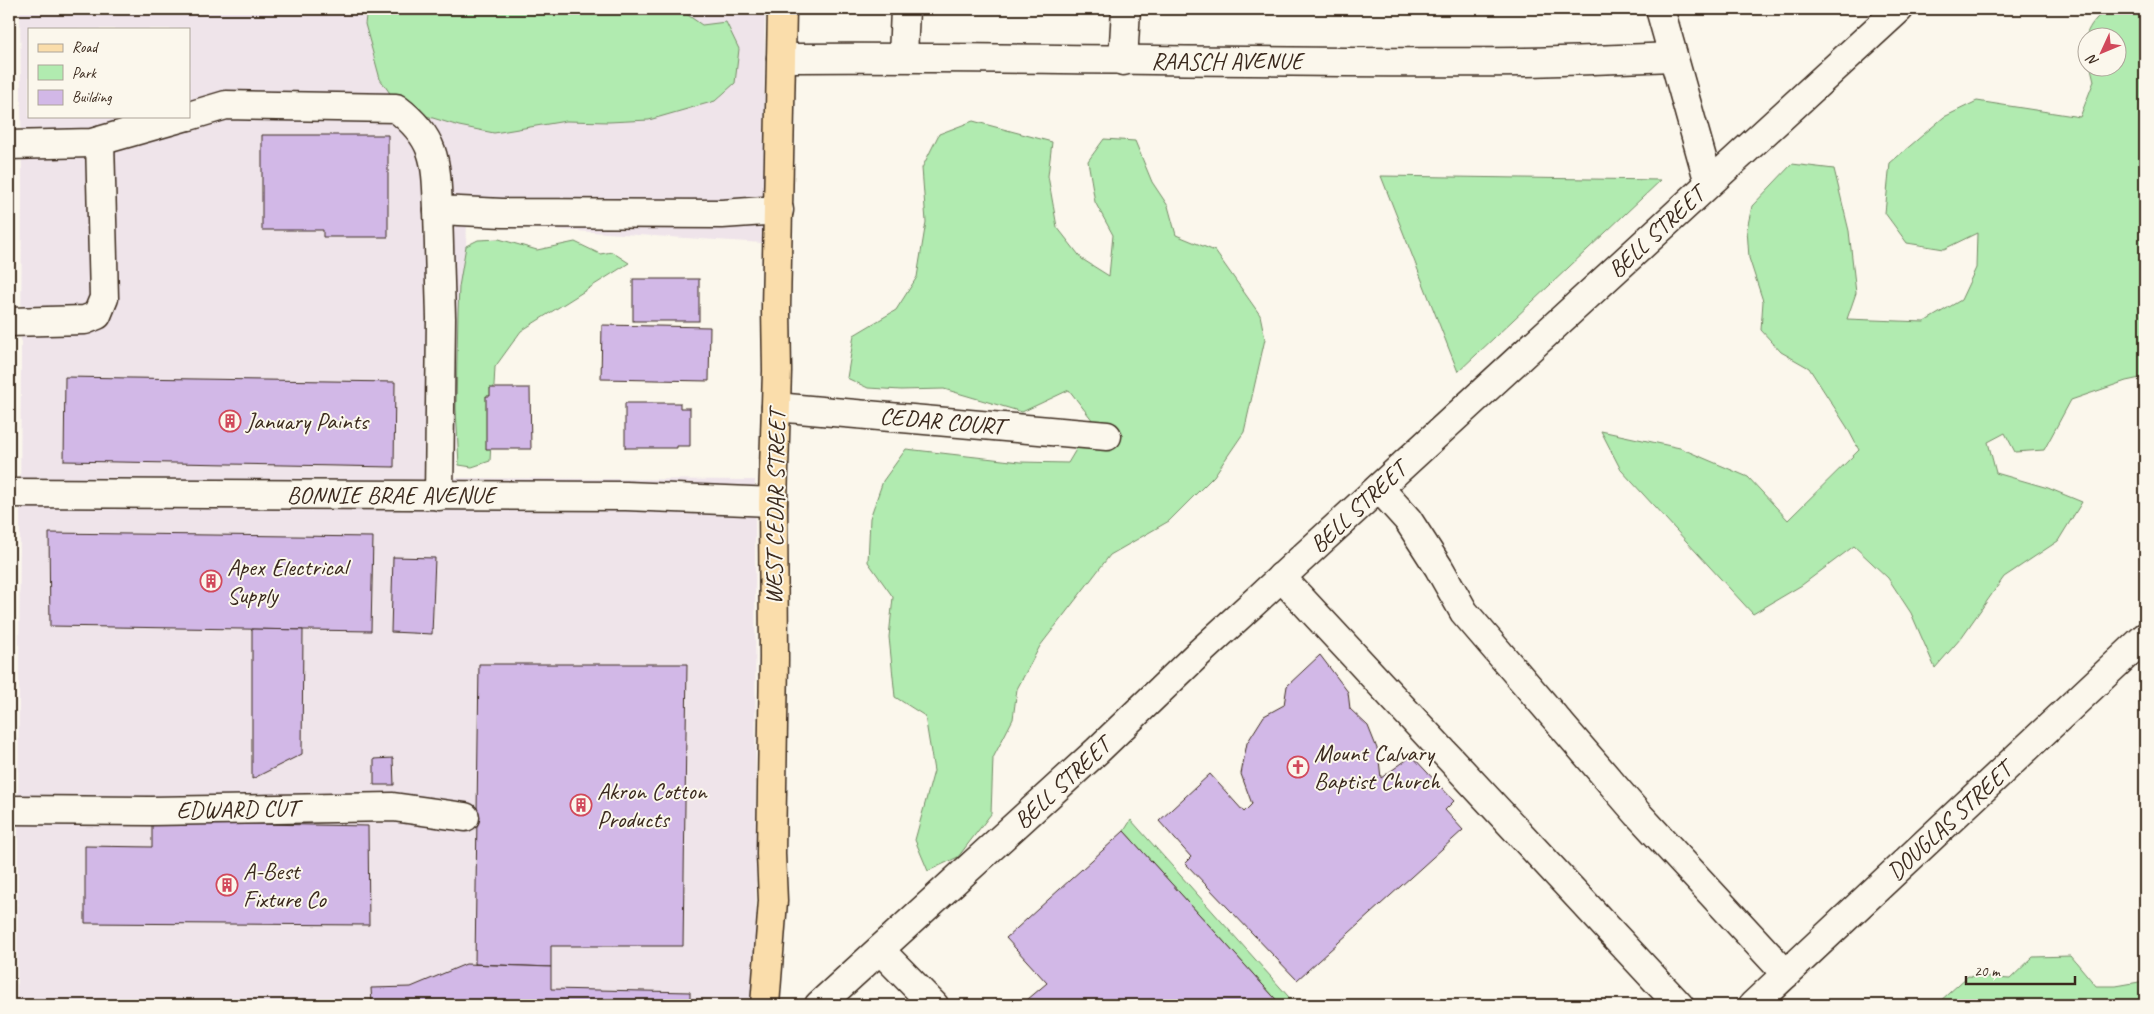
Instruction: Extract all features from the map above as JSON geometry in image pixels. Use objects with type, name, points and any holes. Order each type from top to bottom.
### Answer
[{"type":"main road","name":"WEST CEDAR STREET","points":[[765,1005],[773,901],[771,854],[774,658],[773,502],[782,9]]},
{"type":"street","points":[[903,57],[905,9]]},
{"type":"street","points":[[1123,61],[1126,9]]},
{"type":"street","points":[[1660,9],[1708,183]]},
{"type":"street","name":"BELL STREET","points":[[819,1005],[1090,758],[1281,578],[1899,9]]},
{"type":"street","name":"RAASCH AVENUE","points":[[781,58],[903,57],[1123,61],[1526,62],[1672,57]]},
{"type":"street","points":[[190,115],[226,105],[396,108],[412,120],[428,140],[436,164],[438,210],[441,318],[439,496]]},
{"type":"street","points":[[9,145],[92,143],[181,118]]},
{"type":"street","points":[[9,322],[85,320],[97,315],[104,298],[100,141]]},
{"type":"street","points":[[438,210],[503,213],[722,214],[779,210]]},
{"type":"street","name":"CEDAR COURT","points":[[776,407],[1107,436]]},
{"type":"street","points":[[1379,488],[1408,520],[1439,568],[1464,612],[1638,814],[1786,974]]},
{"type":"street","name":"BONNIE BRAE AVENUE","points":[[9,493],[626,496],[773,502]]},
{"type":"street","points":[[1281,578],[1679,1005]]},
{"type":"street","name":"DOUGLAS STREET","points":[[1753,1005],[2145,637]]},
{"type":"street","name":"EDWARD CUT","points":[[9,810],[150,811],[394,807],[465,817]]},
{"type":"street","points":[[880,950],[934,1005]]},
{"type":"shaded area","points":[[20,9],[765,9],[763,243],[467,224],[455,478],[755,480],[756,912],[753,1005],[17,1005],[22,188]]},
{"type":"green space","points":[[367,9],[683,9],[682,11],[702,25],[726,22],[739,49],[735,83],[715,101],[649,120],[609,122],[566,121],[494,133],[459,126],[423,115],[394,99],[380,79],[365,24]]},
{"type":"green space","points":[[2107,9],[2132,9],[2145,16],[2145,377],[2126,381],[2071,400],[2044,450],[2015,452],[2005,433],[1988,442],[1996,473],[2048,488],[2082,502],[2058,541],[2004,577],[1961,638],[1935,668],[1911,613],[1888,578],[1854,546],[1802,585],[1753,614],[1621,470],[1601,431],[1680,448],[1748,477],[1788,520],[1859,450],[1847,427],[1809,368],[1781,352],[1761,330],[1763,301],[1749,258],[1747,229],[1752,206],[1792,164],[1834,169],[1849,231],[1856,293],[1847,319],[1924,322],[1961,300],[1976,268],[1977,233],[1944,249],[1907,243],[1885,213],[1890,163],[1944,117],[1977,101],[2080,117],[2094,81],[2093,78],[2126,78],[2126,28],[2090,28]]},
{"type":"green space","points":[[973,121],[1052,142],[1048,176],[1057,227],[1082,259],[1109,276],[1113,235],[1095,202],[1088,161],[1104,139],[1135,141],[1152,182],[1168,206],[1176,235],[1215,251],[1260,315],[1265,339],[1244,432],[1214,476],[1169,521],[1110,555],[1040,646],[1017,689],[1013,719],[993,758],[991,814],[958,857],[928,871],[915,840],[934,771],[925,716],[895,697],[889,637],[893,597],[868,562],[870,518],[883,481],[906,449],[1020,462],[1068,463],[1093,421],[1069,390],[1022,412],[944,389],[901,390],[868,388],[847,378],[854,335],[896,310],[917,277],[926,222],[922,168],[939,134]]},
{"type":"green space","points":[[1381,176],[1661,180],[1458,372]]},
{"type":"green space","points":[[499,239],[537,250],[575,242],[600,254],[612,252],[629,263],[521,331],[495,367],[490,461],[472,467],[459,465],[456,408],[459,287],[466,246],[478,240]]},
{"type":"green space","points":[[1131,820],[1296,1005],[1281,1005],[1124,831]]},
{"type":"green space","points":[[2071,956],[2096,986],[2116,986],[2145,981],[2145,1005],[1938,1005],[1968,976],[2010,979],[2033,957]]},
{"type":"building","points":[[262,135],[388,135],[388,237],[323,237],[323,230],[262,230]]},
{"type":"building","points":[[633,279],[699,279],[699,321],[633,321]]},
{"type":"building","points":[[602,325],[710,327],[709,381],[601,379]]},
{"type":"building","name":"January Paints","points":[[65,377],[395,382],[394,467],[64,461]]},
{"type":"building","points":[[490,388],[530,388],[531,449],[486,449],[486,396],[490,396]]},
{"type":"building","points":[[625,403],[680,403],[680,408],[690,408],[690,446],[677,446],[677,448],[625,448]]},
{"type":"building","name":"Apex Electrical Supply","points":[[49,533],[373,537],[371,631],[50,626]]},
{"type":"building","points":[[393,557],[435,558],[432,634],[391,632]]},
{"type":"building","points":[[252,629],[303,630],[302,754],[252,779]]},
{"type":"building","points":[[1320,655],[1348,692],[1350,709],[1368,726],[1378,751],[1381,778],[1412,756],[1454,801],[1445,810],[1463,830],[1297,980],[1185,863],[1191,857],[1159,821],[1210,774],[1244,812],[1252,804],[1241,774],[1247,743],[1264,716],[1284,705],[1287,686]]},
{"type":"building","name":"Akron Cotton Products","points":[[479,664],[687,664],[683,946],[551,946],[551,967],[475,964]]},
{"type":"building","points":[[393,758],[394,785],[374,785],[374,759]]},
{"type":"building","name":"A-Best Fixture Co","points":[[152,822],[368,826],[369,925],[85,923],[85,846],[152,847]]},
{"type":"building","points":[[1124,831],[1281,1005],[1021,1005],[1047,983],[1006,938]]},
{"type":"building","points":[[466,964],[551,967],[551,989],[690,992],[690,1005],[372,1005],[371,988],[411,987]]},
{"type":"place","name":"January Paints","points":[[230,421]]},
{"type":"place","name":"Apex Electrical Supply","points":[[211,581]]},
{"type":"place","name":"Mount Calvary Baptist Church","points":[[1298,767]]},
{"type":"place","name":"Akron Cotton Products","points":[[581,805]]},
{"type":"place","name":"A-Best Fixture Co","points":[[227,885]]}]
